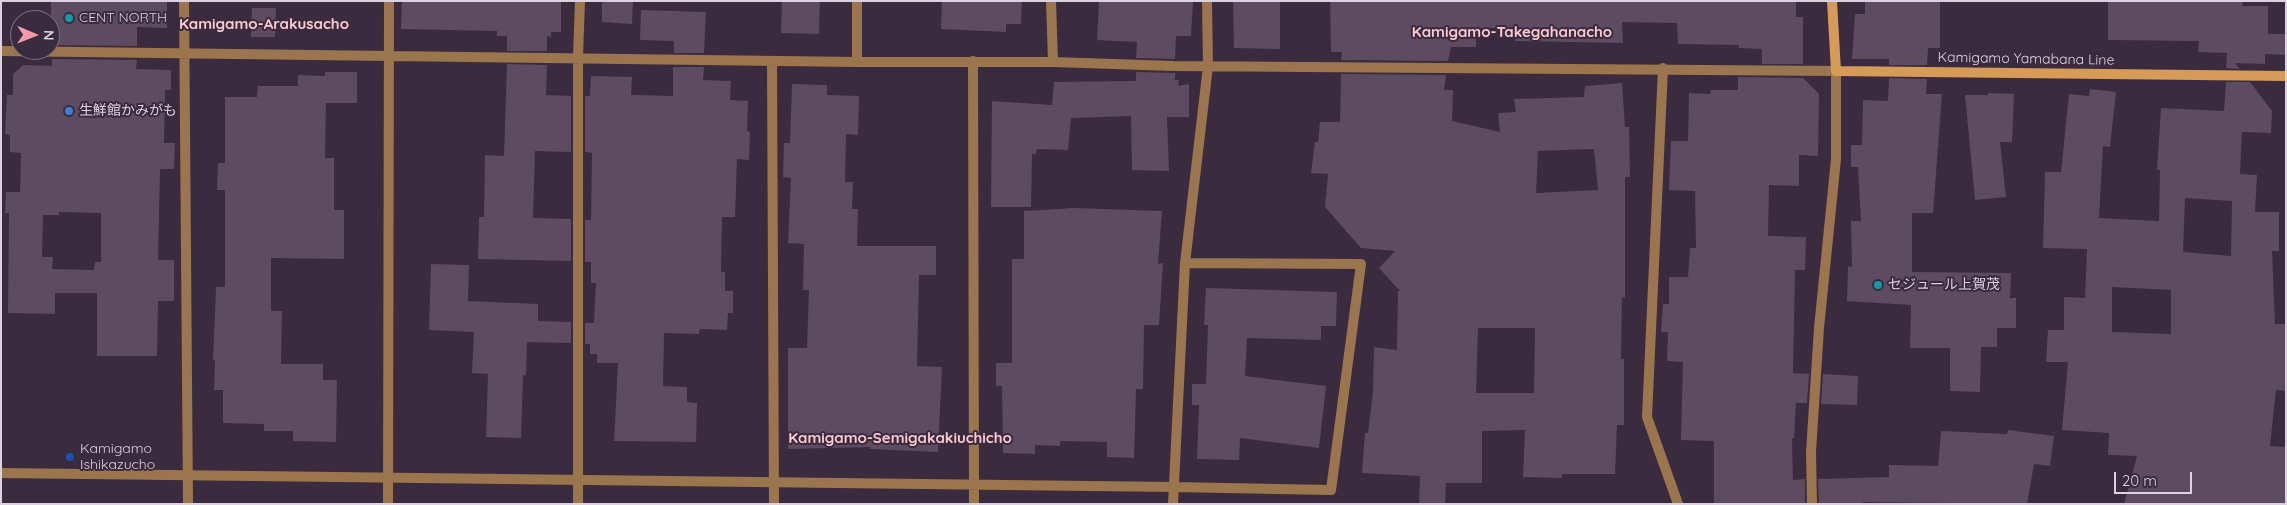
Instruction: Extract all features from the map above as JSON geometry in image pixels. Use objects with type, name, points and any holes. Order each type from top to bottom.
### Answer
[{"type":"main road","points":[[1832,1],[1836,71]]},
{"type":"main road","name":"Kamigamo Yamabana Line","points":[[1836,71],[2286,76]]},
{"type":"street","points":[[184,1],[188,504]]},
{"type":"street","points":[[388,504],[389,1]]},
{"type":"street","points":[[578,504],[578,57],[580,1]]},
{"type":"street","points":[[857,1],[857,62]]},
{"type":"street","points":[[1051,1],[1053,62]]},
{"type":"street","points":[[1173,504],[1185,263],[1208,66],[1207,1]]},
{"type":"street","points":[[1,51],[857,62],[973,61],[1208,66],[1662,68],[1836,71],[1836,159],[1819,328],[1811,452],[1812,504]]},
{"type":"street","points":[[772,61],[774,504]]},
{"type":"street","points":[[973,61],[974,504]]},
{"type":"street","points":[[1662,68],[1647,417],[1678,504]]},
{"type":"street","points":[[1,472],[1331,490],[1361,264],[1185,263]]},
{"type":"building","points":[[51,1],[167,1],[167,28],[137,27],[137,46],[60,45],[60,10],[51,10]]},
{"type":"building","points":[[402,1],[561,1],[561,32],[551,32],[551,37],[547,36],[547,51],[507,51],[507,36],[497,36],[497,31],[401,29]]},
{"type":"building","points":[[602,1],[633,1],[632,24],[602,22]]},
{"type":"building","points":[[782,1],[820,1],[819,34],[781,33]]},
{"type":"building","points":[[942,1],[1022,1],[1021,24],[1006,24],[1006,32],[941,29]]},
{"type":"building","points":[[1099,1],[1193,1],[1191,36],[1176,36],[1175,59],[1136,58],[1137,42],[1097,40]]},
{"type":"building","points":[[1233,1],[1280,1],[1280,49],[1234,48]]},
{"type":"building","points":[[1330,1],[1796,1],[1796,17],[1803,17],[1803,64],[1762,64],[1762,49],[1739,48],[1739,45],[1678,44],[1677,23],[1622,22],[1623,43],[1515,41],[1515,28],[1476,28],[1476,47],[1451,47],[1448,61],[1341,60],[1342,52],[1331,52]]},
{"type":"building","points":[[1865,1],[1940,1],[1940,48],[1928,48],[1927,65],[1889,65],[1889,59],[1852,59],[1855,14],[1865,14]]},
{"type":"building","points":[[2108,1],[2243,1],[2242,6],[2268,6],[2268,34],[2286,34],[2286,55],[2265,54],[2265,64],[2235,63],[2240,69],[2226,68],[2227,53],[2198,52],[2199,41],[2108,40]]},
{"type":"building","points":[[252,8],[276,8],[275,37],[251,37]]},
{"type":"building","points":[[641,10],[706,12],[704,53],[674,53],[674,41],[640,40]]},
{"type":"building","points":[[60,59],[137,60],[136,69],[171,70],[171,90],[165,90],[164,143],[175,143],[174,169],[160,169],[158,260],[174,260],[174,301],[158,301],[157,356],[97,356],[97,293],[55,293],[55,314],[8,313],[9,213],[5,213],[6,192],[20,192],[21,153],[10,152],[10,135],[5,134],[7,95],[13,95],[13,74],[23,65],[52,66],[52,60]],"holes":[[[59,212],[101,213],[101,262],[95,262],[94,270],[52,269],[53,257],[42,257],[43,215],[59,215]]]},
{"type":"building","points":[[507,64],[547,65],[546,95],[571,96],[571,152],[535,151],[533,218],[571,219],[571,261],[478,259],[479,217],[484,217],[485,155],[504,156]]},
{"type":"building","points":[[673,67],[704,67],[703,80],[731,81],[730,100],[748,101],[747,131],[750,132],[749,160],[737,159],[735,217],[722,217],[721,272],[725,272],[725,291],[733,291],[733,313],[728,313],[727,330],[700,329],[699,334],[664,333],[663,386],[687,387],[687,402],[697,403],[696,442],[614,441],[618,363],[597,363],[597,354],[590,354],[590,344],[585,344],[585,323],[594,323],[596,283],[591,283],[591,262],[585,262],[585,220],[591,220],[592,153],[585,152],[585,96],[590,96],[591,76],[632,77],[631,95],[673,96]]},
{"type":"building","points":[[325,72],[357,72],[357,103],[326,103],[325,158],[334,158],[334,210],[344,210],[344,259],[271,258],[271,311],[282,311],[281,364],[323,364],[323,380],[337,380],[336,442],[293,441],[293,431],[264,431],[264,424],[223,423],[223,390],[214,390],[215,360],[213,360],[216,287],[225,287],[225,190],[217,190],[218,163],[225,163],[225,97],[257,97],[258,86],[298,86],[298,75],[325,76]]},
{"type":"building","points":[[1136,72],[1175,73],[1175,80],[1179,80],[1178,86],[1189,84],[1189,117],[1167,117],[1169,171],[1132,170],[1131,116],[1071,118],[1068,150],[1037,149],[1036,154],[1032,154],[1031,207],[991,207],[992,101],[1052,105],[1054,82],[1136,81]]},
{"type":"building","points":[[1341,74],[1446,75],[1444,90],[1453,90],[1452,121],[1500,132],[1498,113],[1516,112],[1514,99],[1584,97],[1585,86],[1622,83],[1625,127],[1629,127],[1630,177],[1625,177],[1625,298],[1622,297],[1621,359],[1624,359],[1624,425],[1617,425],[1615,474],[1562,474],[1562,478],[1523,477],[1525,430],[1482,431],[1482,483],[1446,483],[1445,504],[1419,504],[1420,476],[1362,473],[1365,433],[1368,433],[1373,391],[1374,347],[1397,350],[1398,291],[1400,291],[1379,268],[1395,251],[1361,248],[1325,207],[1328,174],[1311,173],[1315,142],[1318,142],[1320,122],[1340,122]],"holes":[[[1594,149],[1598,190],[1536,193],[1538,151]],[[1478,328],[1535,328],[1534,393],[1476,393]]]},
{"type":"building","points":[[1738,77],[1803,78],[1819,94],[1818,156],[1799,155],[1799,186],[1769,185],[1768,236],[1806,237],[1805,270],[1795,270],[1793,373],[1809,374],[1807,403],[1796,403],[1794,438],[1792,438],[1793,480],[1805,479],[1805,504],[1714,503],[1714,441],[1681,440],[1683,362],[1667,361],[1668,332],[1661,332],[1663,304],[1669,304],[1669,277],[1688,277],[1690,248],[1696,248],[1695,191],[1669,190],[1671,141],[1688,141],[1689,93],[1710,94],[1711,90],[1738,90]]},
{"type":"building","points":[[1889,78],[1927,79],[1926,94],[1942,94],[1933,213],[1912,213],[1912,272],[2011,273],[2010,298],[2016,298],[2016,328],[1997,328],[1997,347],[1981,347],[1980,392],[1950,391],[1950,348],[1910,348],[1911,305],[1847,301],[1848,266],[1852,267],[1851,221],[1861,221],[1858,167],[1851,167],[1851,145],[1862,145],[1863,100],[1888,101]]},
{"type":"building","points":[[2226,82],[2250,82],[2272,111],[2271,133],[2242,132],[2240,174],[2257,175],[2255,212],[2279,212],[2279,251],[2272,251],[2275,324],[2286,324],[2286,391],[2276,390],[2270,446],[2286,447],[2286,504],[2124,504],[2137,456],[2108,455],[2109,433],[2062,430],[2068,362],[2046,362],[2048,330],[2064,330],[2064,297],[2085,298],[2087,249],[2043,248],[2045,172],[2061,172],[2069,94],[2089,96],[2090,89],[2116,92],[2110,147],[2103,146],[2099,218],[2159,221],[2160,170],[2157,170],[2161,108],[2224,111]],"holes":[[[2185,198],[2232,201],[2231,256],[2183,252]],[[2112,287],[2171,290],[2171,334],[2112,332]]]},
{"type":"building","points":[[792,84],[827,85],[827,95],[859,96],[858,135],[846,134],[845,182],[853,182],[852,209],[858,209],[857,246],[936,246],[936,275],[919,275],[917,366],[942,367],[938,452],[870,449],[870,447],[788,449],[788,348],[807,348],[809,290],[803,290],[804,244],[788,243],[791,178],[783,177],[784,143],[790,143]]},
{"type":"building","points":[[1988,93],[2014,94],[2012,142],[2000,142],[2006,197],[1975,200],[1965,95],[1988,95]]},
{"type":"building","points":[[1074,208],[1162,211],[1158,264],[1163,263],[1159,325],[1144,325],[1143,389],[1136,389],[1134,458],[1107,457],[1107,442],[1060,441],[1060,446],[1035,445],[1035,454],[1003,453],[1002,386],[996,386],[996,363],[1012,363],[1012,259],[1024,259],[1024,211]]},
{"type":"building","points":[[431,264],[469,265],[468,301],[538,304],[538,321],[571,322],[571,343],[527,342],[526,375],[523,375],[521,438],[486,437],[488,374],[472,373],[474,332],[429,330]]},
{"type":"building","points":[[1206,288],[1337,292],[1336,326],[1321,326],[1321,340],[1247,338],[1245,376],[1326,386],[1319,448],[1240,438],[1239,460],[1197,459],[1199,405],[1192,405],[1192,384],[1206,384],[1208,325],[1204,325]]},
{"type":"building","points":[[1823,374],[1858,376],[1857,405],[1821,404]]},
{"type":"building","points":[[2008,430],[2054,436],[2050,466],[2034,464],[2027,504],[1863,502],[1863,504],[1819,504],[1818,479],[1889,477],[1889,465],[1938,466],[1941,431],[2007,434]]},
{"type":"place","name":"CENT NORTH","points":[[69,18]]},
{"type":"place","name":"生鮮館かみがも","points":[[69,111]]},
{"type":"place","name":"セジュール上賀茂","points":[[1878,285]]},
{"type":"place","name":"Kamigamo Ishikazucho","points":[[70,457]]},
{"type":"district","name":"Kamigamo-Arakusacho","points":[[264,24]]},
{"type":"district","name":"Kamigamo-Takegahanacho","points":[[1512,32]]},
{"type":"district","name":"Kamigamo-Semigakakiuchicho","points":[[900,438]]}]
